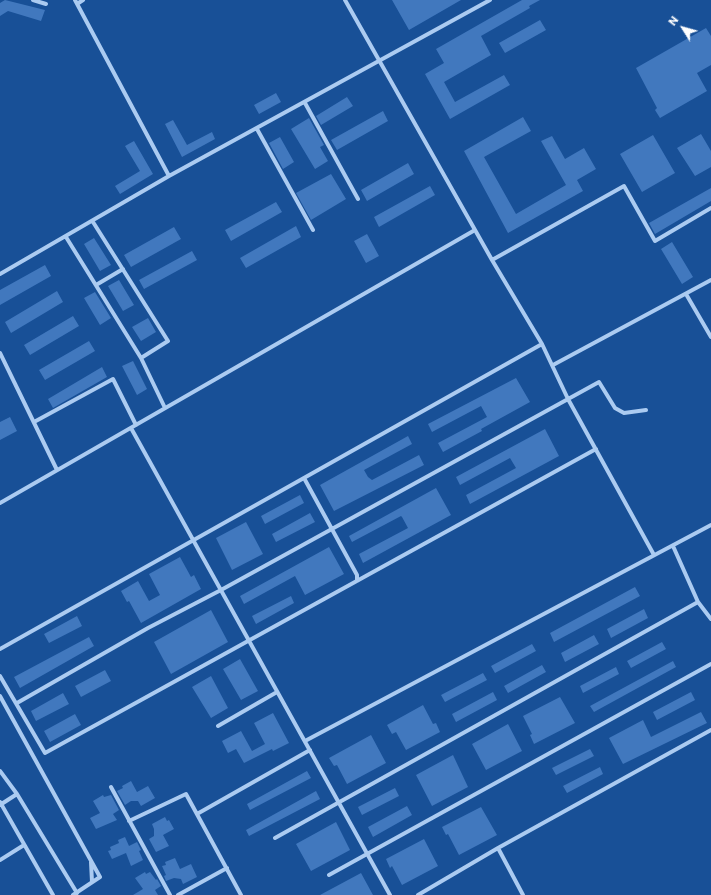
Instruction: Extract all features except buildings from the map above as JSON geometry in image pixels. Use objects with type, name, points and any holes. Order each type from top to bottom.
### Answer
[{"type":"street","points":[[33,0],[46,4]]},
{"type":"street","points":[[84,0],[76,2],[169,176]]},
{"type":"street","points":[[346,0],[492,260],[542,344],[568,398],[654,556]]},
{"type":"street","points":[[0,274],[93,222],[169,176],[305,103],[490,0]]},
{"type":"street","points":[[305,103],[358,199]]},
{"type":"street","points":[[257,129],[313,230]]},
{"type":"street","points":[[492,260],[624,186],[655,241],[711,208]]},
{"type":"street","points":[[93,222],[168,341],[141,358]]},
{"type":"street","points":[[0,503],[475,230]]},
{"type":"street","points":[[66,237],[141,358],[165,408]]},
{"type":"street","points":[[96,285],[123,269]]},
{"type":"street","points":[[553,365],[711,280]]},
{"type":"street","points":[[686,294],[711,338]]},
{"type":"street","points":[[0,650],[193,539],[542,344]]},
{"type":"street","points":[[0,353],[57,470]]},
{"type":"street","points":[[34,422],[113,379],[136,425]]},
{"type":"street","points":[[17,703],[148,628],[221,590],[599,382],[615,408],[624,413],[646,410]]},
{"type":"street","points":[[131,428],[390,895]]},
{"type":"street","points":[[0,676],[45,753],[596,449]]},
{"type":"street","points":[[304,478],[330,530],[357,575],[357,580]]},
{"type":"street","points":[[305,741],[711,525]]},
{"type":"street","points":[[672,546],[698,602],[711,619]]},
{"type":"street","points":[[275,838],[698,602]]},
{"type":"street","points":[[329,875],[711,664]]},
{"type":"street","points":[[218,726],[277,692]]},
{"type":"street","points":[[0,696],[100,877],[75,894],[17,794],[0,771]]},
{"type":"street","points":[[418,895],[498,848],[711,730]]},
{"type":"street","points":[[197,814],[310,750]]},
{"type":"street","points":[[111,787],[170,895]]},
{"type":"street","points":[[17,794],[0,804],[53,895]]},
{"type":"street","points":[[129,821],[186,794],[241,895]]},
{"type":"street","points":[[0,860],[24,845]]},
{"type":"street","points":[[498,848],[523,895]]},
{"type":"street","points":[[91,861],[92,882]]},
{"type":"street","points":[[178,895],[227,868]]}]
